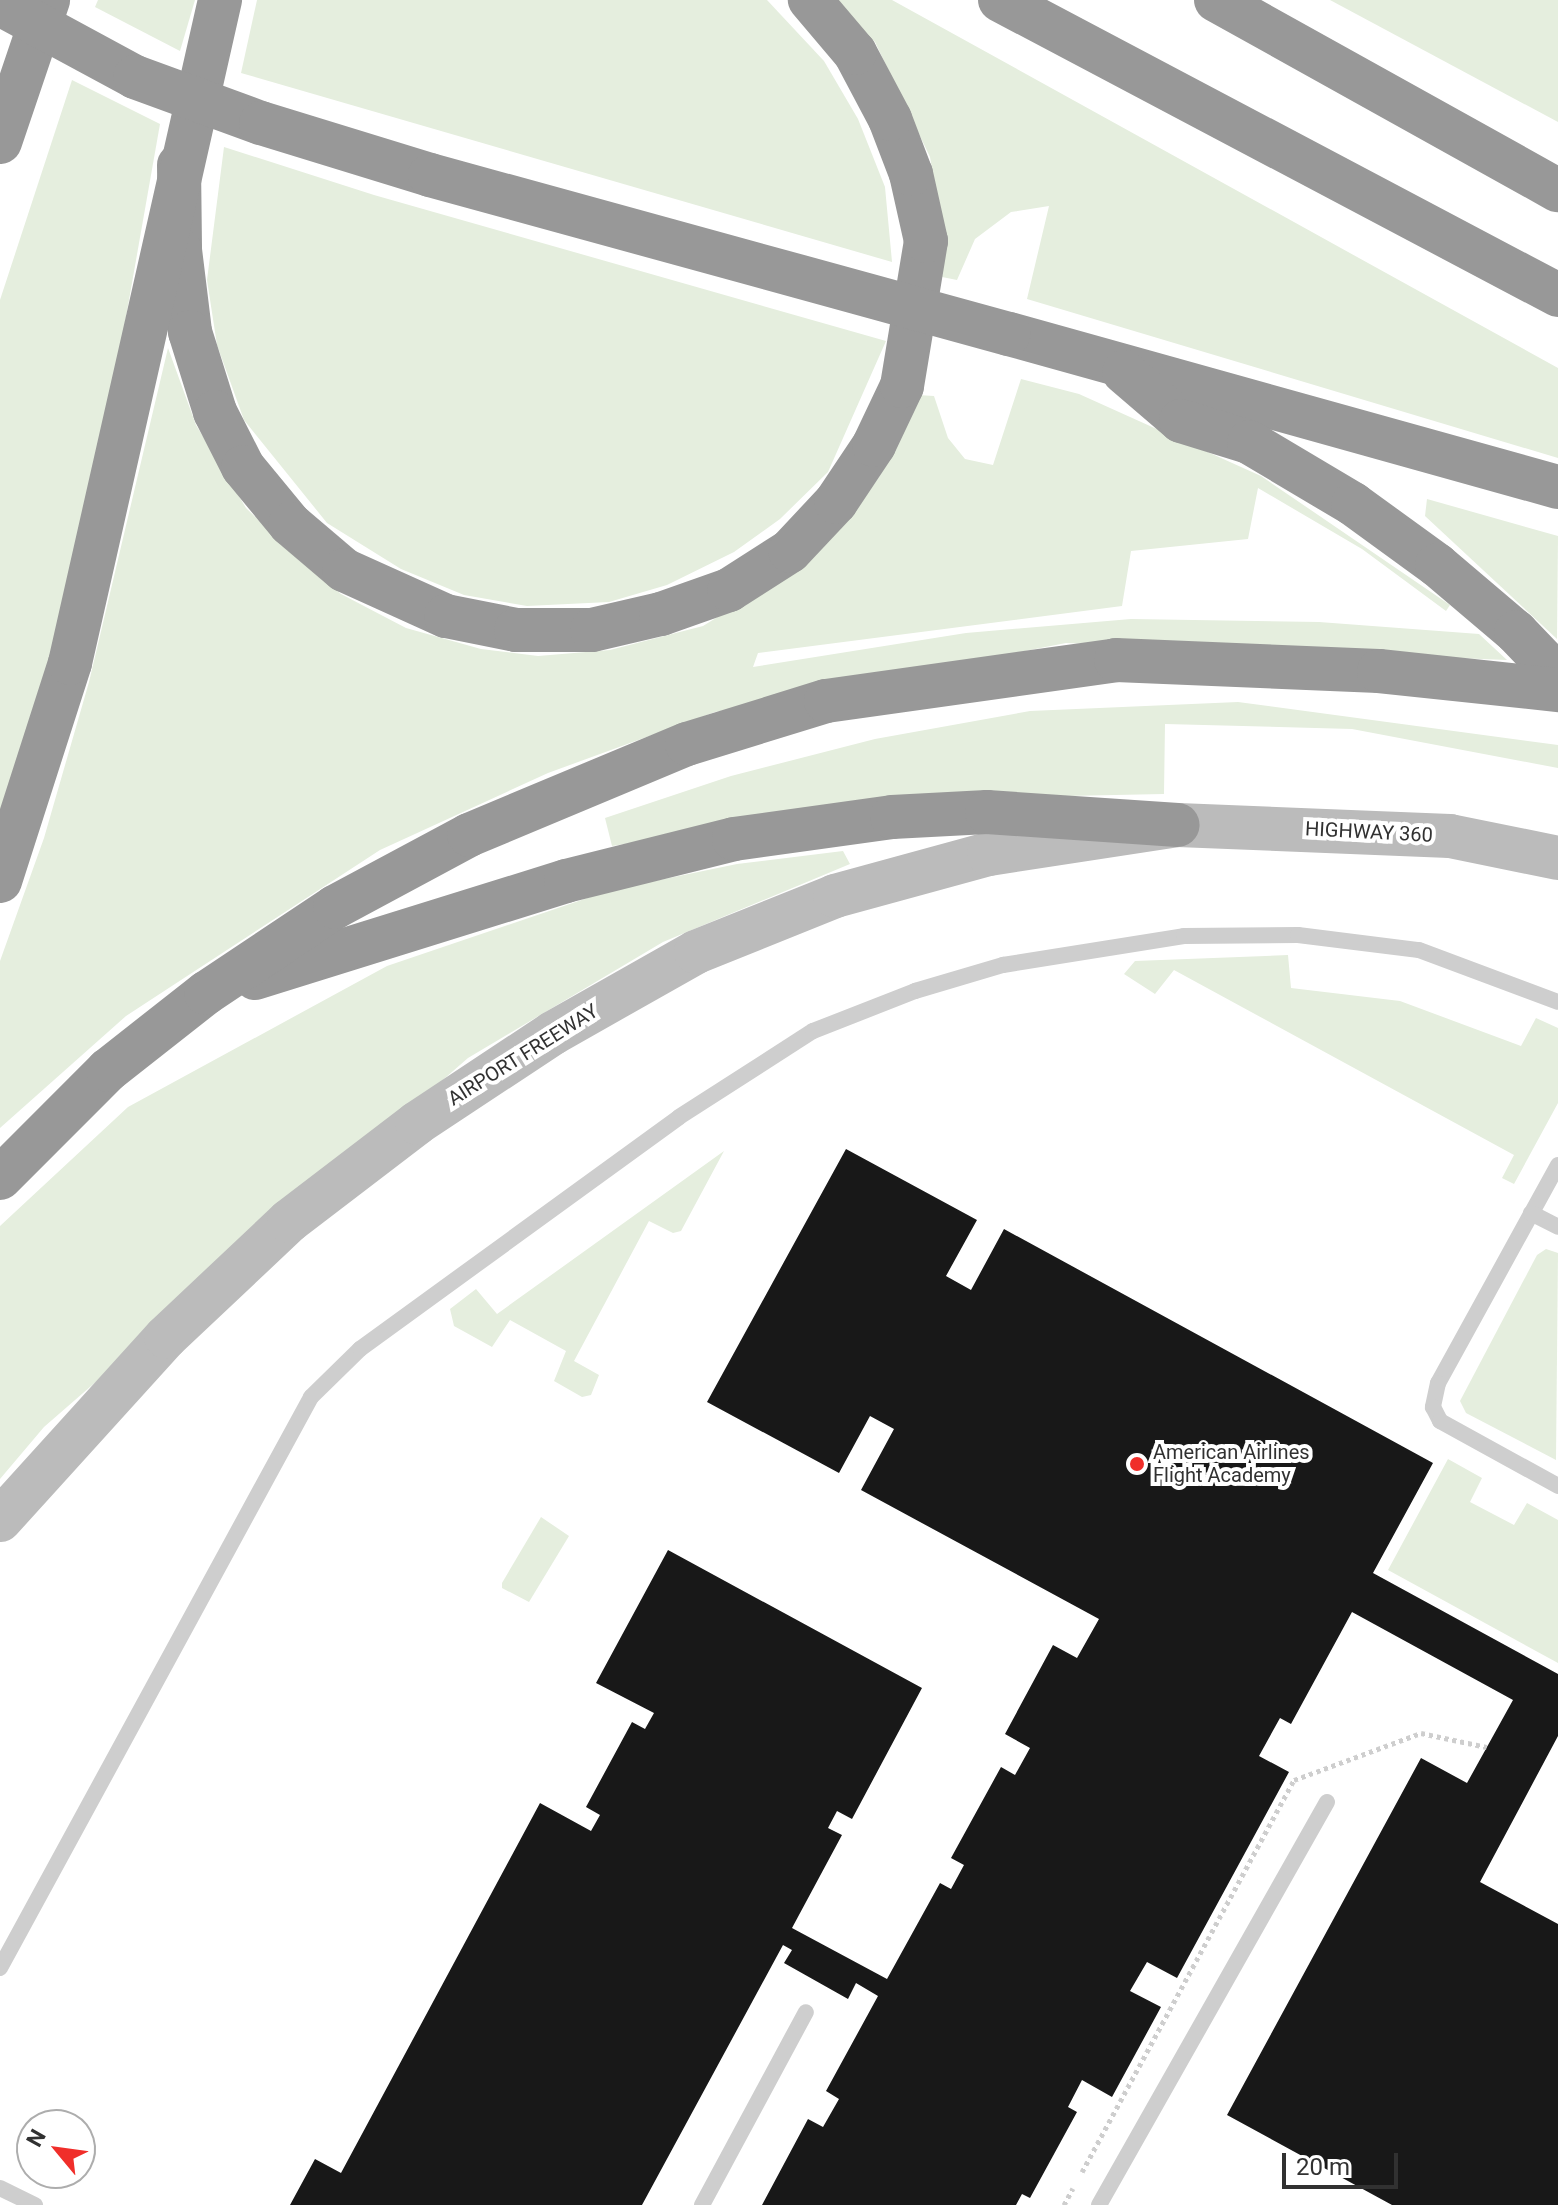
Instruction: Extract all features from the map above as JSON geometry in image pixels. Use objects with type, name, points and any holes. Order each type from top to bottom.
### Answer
[{"type":"highway","points":[[0,142],[48,0]]},
{"type":"highway","points":[[0,881],[81,617],[179,165],[220,0]]},
{"type":"highway","points":[[179,165],[180,250],[198,359],[215,412],[243,467],[290,524],[344,570],[446,616],[516,630],[576,630],[661,614],[729,590],[790,551],[836,502],[874,445],[902,386],[926,241],[911,174],[890,119],[855,53],[810,0]]},
{"type":"highway","points":[[1000,0],[1558,295]]},
{"type":"highway","points":[[1216,0],[1558,190]]},
{"type":"highway","points":[[0,4],[135,77],[261,123],[444,180],[1558,487]]},
{"type":"highway","points":[[1113,363],[1181,421],[1249,442],[1310,474],[1437,565],[1516,632],[1558,676]]},
{"type":"highway","points":[[0,1178],[108,1070],[206,993],[335,907],[469,835],[687,744],[826,701],[1116,660],[1379,671],[1558,690]]},
{"type":"highway","points":[[206,993],[566,881],[734,839],[892,817],[987,812],[1178,825]]},
{"type":"main road","name":"HIGHWAY 360","points":[[1178,825],[1450,836],[1558,858]]},
{"type":"main road","name":"AIRPORT FREEWAY","points":[[0,1520],[166,1337],[289,1221],[417,1123],[553,1033],[696,952],[835,896],[989,854],[1178,825]]},
{"type":"lane","points":[[0,1968],[311,1397],[360,1349],[679,1117],[813,1031],[915,991],[1003,965],[1184,936],[1298,935],[1419,950],[1558,1002]]},
{"type":"lane","points":[[1558,1165],[1438,1383],[1433,1407],[1440,1421],[1558,1486]]},
{"type":"lane","points":[[1531,1213],[1558,1227]]},
{"type":"lane","points":[[1099,2205],[1327,1802]]},
{"type":"lane","points":[[702,2205],[806,2012]]},
{"type":"lane","points":[[0,2188],[35,2205]]},
{"type":"green space","points":[[98,0],[195,0],[180,51],[95,7]]},
{"type":"green space","points":[[257,0],[767,0],[824,61],[858,119],[885,187],[892,262],[241,73]]},
{"type":"green space","points":[[835,0],[892,0],[1558,368],[1558,458],[1027,299],[1049,206],[1011,212],[975,239],[957,280],[942,277],[944,239],[930,157],[875,42],[833,5]]},
{"type":"green space","points":[[1330,0],[1558,0],[1558,122]]},
{"type":"green space","points":[[72,80],[160,124],[111,402],[56,639],[0,811],[0,300]]},
{"type":"green space","points":[[224,147],[374,195],[886,341],[828,472],[780,519],[734,552],[667,585],[609,602],[527,606],[464,595],[401,569],[327,523],[244,420],[217,345],[207,280]]},
{"type":"green space","points":[[168,348],[196,425],[246,508],[300,561],[341,594],[406,628],[481,649],[538,656],[610,650],[703,626],[790,572],[845,523],[879,477],[918,395],[934,396],[948,438],[965,459],[993,465],[1021,379],[1079,394],[1261,476],[1450,605],[1446,611],[1362,549],[1258,488],[1248,539],[1131,551],[1122,606],[758,653],[753,667],[966,633],[1131,619],[1319,622],[1479,634],[1507,660],[1066,643],[715,712],[548,773],[380,850],[126,1016],[0,1128],[0,961],[44,838],[89,682]]},
{"type":"green space","points":[[1427,499],[1558,536],[1557,639],[1425,516]]},
{"type":"green space","points":[[1238,702],[1558,745],[1558,768],[1352,729],[1165,724],[1164,794],[918,799],[612,846],[605,818],[731,776],[875,739],[1030,711]]},
{"type":"green space","points":[[843,851],[850,864],[663,942],[468,1058],[44,1427],[0,1479],[0,1226],[128,1107],[387,966],[611,890],[737,864]]},
{"type":"green space","points":[[1288,955],[1291,988],[1400,1001],[1521,1046],[1536,1018],[1558,1028],[1558,1103],[1514,1184],[1502,1178],[1514,1155],[1174,970],[1155,994],[1124,974],[1135,961]]},
{"type":"green space","points":[[724,1151],[681,1231],[673,1233],[649,1221],[574,1361],[599,1375],[591,1395],[582,1397],[554,1381],[566,1351],[510,1320],[492,1347],[454,1326],[450,1309],[476,1289],[497,1314]]},
{"type":"green space","points":[[1546,1249],[1558,1253],[1556,1460],[1466,1413],[1460,1401],[1537,1255]]},
{"type":"green space","points":[[1448,1459],[1482,1478],[1470,1502],[1514,1525],[1527,1503],[1558,1520],[1558,1663],[1388,1570]]},
{"type":"green space","points":[[541,1517],[569,1536],[529,1602],[502,1588],[502,1583]]},
{"type":"building","points":[[846,1149],[977,1220],[946,1276],[971,1290],[1004,1229],[1433,1463],[1373,1573],[1558,1674],[1558,1736],[1480,1882],[1558,1924],[1558,2205],[1392,2205],[1227,2115],[1421,1758],[1467,1783],[1513,1700],[1352,1612],[1291,1724],[1280,1718],[1259,1756],[1289,1772],[1177,1978],[1147,1962],[1130,1991],[1161,2007],[1112,2097],[1082,2080],[1068,2107],[1077,2112],[1030,2198],[1022,2194],[1016,2205],[762,2205],[808,2119],[823,2127],[839,2099],[826,2091],[878,1996],[856,1983],[848,1999],[784,1963],[792,1950],[783,1945],[642,2205],[290,2205],[315,2159],[341,2173],[540,1803],[591,1831],[600,1815],[586,1807],[632,1722],[645,1729],[654,1713],[596,1683],[668,1550],[922,1688],[852,1819],[837,1811],[828,1828],[842,1835],[792,1928],[887,1979],[940,1883],[951,1889],[964,1865],[951,1858],[1001,1767],[1015,1775],[1030,1748],[1005,1734],[1053,1645],[1077,1658],[1099,1619],[861,1490],[894,1429],[870,1416],[839,1473],[707,1402]]},
{"type":"place","name":"American Airlines Flight Academy","points":[[1137,1464]]}]
